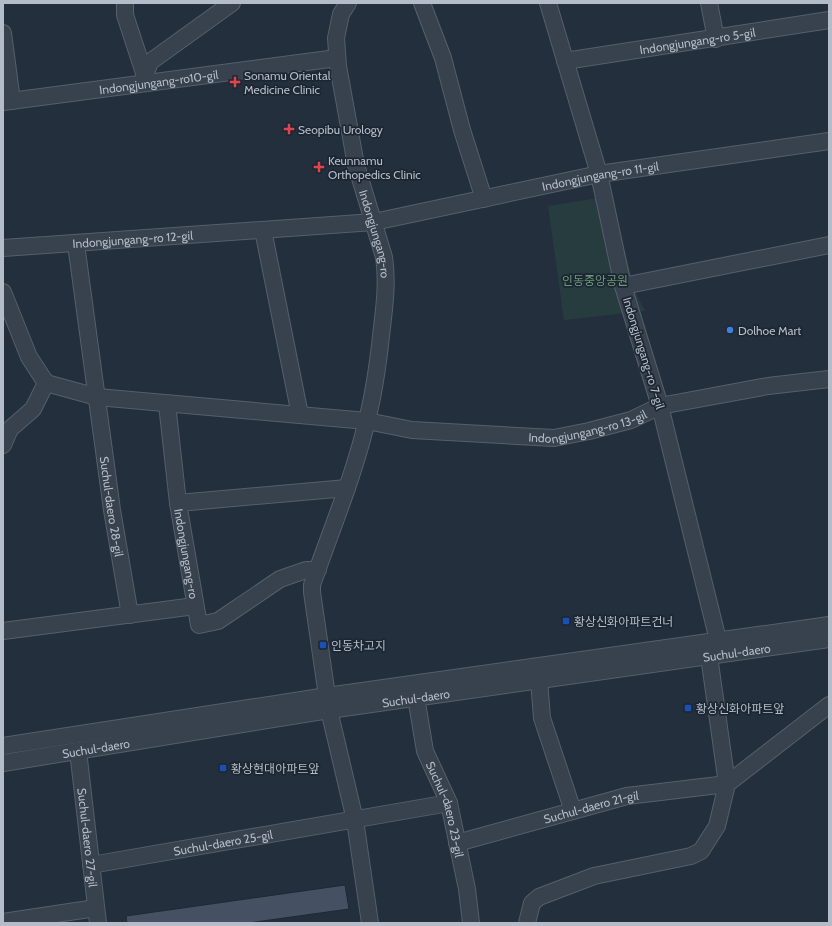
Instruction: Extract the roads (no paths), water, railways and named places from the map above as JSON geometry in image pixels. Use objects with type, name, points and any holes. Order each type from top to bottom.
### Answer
[{"type":"street","points":[[125,3],[125,15],[144,80]]},
{"type":"street","points":[[144,80],[150,62],[232,3]]},
{"type":"street","name":"Indongjungang-ro","points":[[328,703],[312,600],[312,585],[346,488],[367,421],[377,367],[383,319],[386,271],[384,257],[356,165],[338,58],[336,38],[341,14],[348,3]]},
{"type":"street","points":[[422,3],[443,58],[462,130],[484,199]]},
{"type":"street","name":"Indongjungang-ro 7-gil","points":[[548,3],[599,174],[623,286],[660,406],[718,640]]},
{"type":"street","points":[[709,3],[716,39]]},
{"type":"street","name":"Indongjungang-ro 5-gil","points":[[565,61],[716,39],[829,20]]},
{"type":"street","points":[[3,33],[7,102]]},
{"type":"street","name":"Indongjungang-ro10-gil","points":[[7,102],[144,80],[338,58]]},
{"type":"street","name":"Indongjungang-ro 11-gil","points":[[374,222],[599,174],[829,141]]},
{"type":"street","name":"Indongjungang-ro 12-gil","points":[[3,248],[374,222]]},
{"type":"street","points":[[262,230],[300,415]]},
{"type":"street","name":"Suchul-daero 28-gil","points":[[76,244],[112,510],[130,615]]},
{"type":"street","points":[[623,286],[829,245]]},
{"type":"street","points":[[3,292],[29,357],[46,383],[97,398],[367,421]]},
{"type":"street","name":"Indongjungang-ro 13-gil","points":[[367,421],[412,430],[554,438],[631,420],[660,406],[768,386],[829,379]]},
{"type":"street","points":[[3,445],[10,429],[33,409],[46,383]]},
{"type":"street","name":"Indongjungang-ro","points":[[167,404],[178,503],[199,625],[218,621],[280,579],[306,570],[318,570]]},
{"type":"street","name":"Indongjungang-ro","points":[[178,503],[346,488]]},
{"type":"street","points":[[3,631],[195,606]]},
{"type":"street","name":"Suchul-daero","points":[[3,763],[78,751],[328,703],[718,640],[829,625]]},
{"type":"street","name":"Suchul-daero","points":[[4,742],[328,703],[416,697],[829,639]]},
{"type":"street","points":[[527,923],[532,903],[540,897],[594,876],[691,856],[701,851],[717,826],[728,784],[709,656],[718,640]]},
{"type":"street","points":[[539,680],[542,718],[573,811]]},
{"type":"street","name":"Suchul-daero 23-gil","points":[[416,697],[425,751],[449,803],[467,889],[471,923]]},
{"type":"street","points":[[328,703],[355,820],[370,923]]},
{"type":"street","points":[[728,784],[829,705]]},
{"type":"street","name":"Suchul-daero 27-gil","points":[[78,751],[97,915]]},
{"type":"street","name":"Suchul-daero 21-gil","points":[[457,843],[627,796],[728,784]]},
{"type":"street","name":"Suchul-daero 25-gil","points":[[91,865],[449,803]]},
{"type":"street","points":[[3,922],[97,915]]},
{"type":"place","name":"Sonamu Oriental Medicine Clinic","points":[[235,82]]},
{"type":"place","name":"Seopibu Urology","points":[[289,129]]},
{"type":"place","name":"Keunnamu Orthopedics Clinic","points":[[319,167]]},
{"type":"place","name":"Dolhoe Mart","points":[[730,330]]},
{"type":"place","name":"황상신화아파트건너","points":[[566,621]]},
{"type":"place","name":"인동차고지","points":[[323,645]]},
{"type":"place","name":"황상신화아파트앞","points":[[688,708]]},
{"type":"place","name":"황상현대아파트앞","points":[[223,768]]},
{"type":"park label","name":"인동중앙공원","points":[[595,280]]}]
